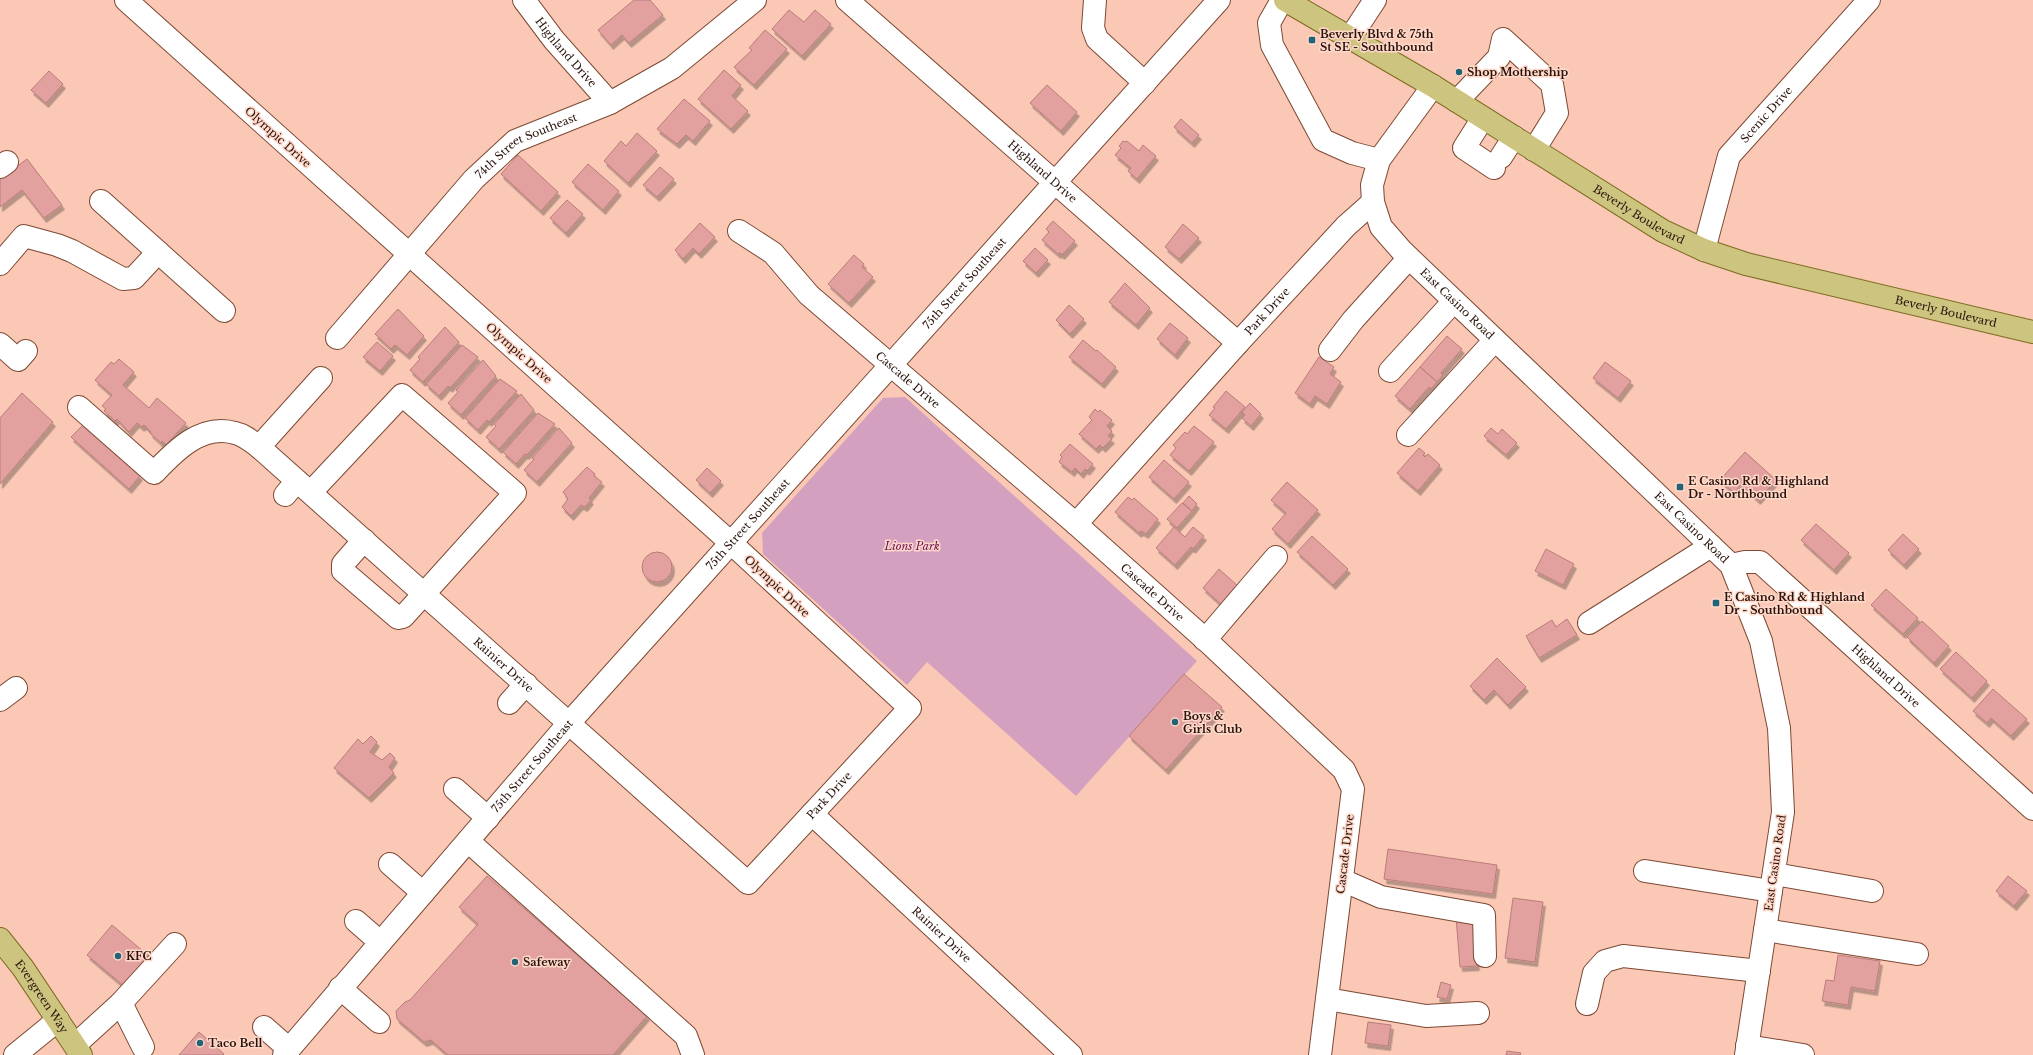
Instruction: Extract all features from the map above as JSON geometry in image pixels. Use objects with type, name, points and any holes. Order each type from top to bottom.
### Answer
[{"type":"main road","name":"Beverly Boulevard","points":[[1286,0],[1433,86],[1663,231],[1704,250],[1746,264],[2033,332]]},
{"type":"main road","name":"Evergreen Way","points":[[0,939],[22,968],[78,1050]]},
{"type":"street","name":"Olympic Drive","points":[[126,0],[732,543],[910,708]]},
{"type":"street","name":"Highland Drive","points":[[524,0],[554,40],[610,103]]},
{"type":"street","name":"74th Street Southeast","points":[[337,338],[474,179],[515,141],[610,103],[672,68],[755,0]]},
{"type":"street","name":"Highland Drive","points":[[847,0],[1238,343]]},
{"type":"street","points":[[1095,0],[1093,28],[1097,39],[1145,83]]},
{"type":"street","name":"75th Street Southeast","points":[[286,1052],[569,723],[892,366],[1219,0]]},
{"type":"street","points":[[1282,0],[1269,23],[1272,45],[1323,140],[1352,153],[1379,160]]},
{"type":"street","points":[[1350,38],[1375,0]]},
{"type":"street","name":"Scenic Drive","points":[[1704,250],[1729,156],[1868,0]]},
{"type":"street","points":[[1457,101],[1499,57],[1503,39],[1552,84],[1557,113],[1534,150]]},
{"type":"street","points":[[1373,202],[1372,185],[1379,160],[1433,86]]},
{"type":"street","points":[[1483,118],[1464,148],[1497,163],[1514,138]]},
{"type":"street","points":[[101,201],[224,311]]},
{"type":"street","name":"East Casino Road","points":[[1373,202],[1381,227],[1409,258],[1731,565],[1761,641],[1779,728],[1783,812],[1747,1050]]},
{"type":"street","name":"Park Drive","points":[[1076,524],[1238,343],[1346,226],[1373,202]]},
{"type":"street","name":"Cascade Drive","points":[[739,231],[773,253],[809,295],[1076,524],[1205,640],[1344,770],[1354,789],[1320,1055]]},
{"type":"street","points":[[0,264],[24,236],[57,245],[72,251],[123,279],[134,278],[158,252]]},
{"type":"street","points":[[1330,350],[1358,314],[1409,258]]},
{"type":"street","points":[[1390,371],[1454,301]]},
{"type":"street","points":[[1408,436],[1495,340]]},
{"type":"street","points":[[0,344],[18,360],[26,351]]},
{"type":"street","points":[[259,447],[321,378]]},
{"type":"street","points":[[298,489],[402,395],[515,493],[403,617],[398,618],[343,570],[342,567],[364,540]]},
{"type":"street","name":"Rainier Drive","points":[[79,407],[154,473],[178,447],[199,436],[217,431],[234,432],[243,436],[259,447],[298,489],[364,540],[748,883]]},
{"type":"street","points":[[1589,623],[1711,546]]},
{"type":"street","points":[[1205,640],[1276,557]]},
{"type":"street","name":"Highland Drive","points":[[1731,565],[1745,562],[1760,562],[2033,809]]},
{"type":"street","points":[[509,703],[526,684]]},
{"type":"street","name":"Park Drive","points":[[748,883],[910,708]]},
{"type":"street","points":[[455,789],[488,818]]},
{"type":"street","name":"Rainier Drive","points":[[812,814],[1065,1053]]},
{"type":"street","points":[[468,841],[686,1036],[693,1055]]},
{"type":"street","points":[[390,864],[423,893]]},
{"type":"street","points":[[1645,871],[1872,891]]},
{"type":"street","points":[[1342,880],[1381,897],[1484,915],[1485,956]]},
{"type":"street","points":[[356,921],[380,942]]},
{"type":"street","points":[[1765,930],[1917,954]]},
{"type":"street","points":[[78,1050],[175,944]]},
{"type":"street","points":[[1587,1004],[1594,973],[1605,961],[1623,956],[1759,971]]},
{"type":"street","points":[[340,988],[379,1022]]},
{"type":"street","points":[[1327,999],[1426,1016],[1478,1013]]},
{"type":"street","points":[[121,1003],[143,1047]]},
{"type":"street","points":[[15,1055],[58,1020]]},
{"type":"street","points":[[264,1027],[286,1052]]},
{"type":"street","points":[[1747,1050],[1803,1055]]},
{"type":"green space","name":"Lions Park","points":[[905,397],[1197,661],[1076,796],[927,662],[907,685],[763,554],[762,533],[883,398]]},
{"type":"building","points":[[634,0],[650,0],[663,15],[629,43],[622,35],[611,45],[598,30]]},
{"type":"building","points":[[789,10],[804,22],[815,10],[831,24],[802,56],[772,29]]},
{"type":"building","points":[[765,30],[787,49],[754,85],[734,67],[752,50],[749,48]]},
{"type":"building","points":[[724,70],[741,85],[732,96],[748,111],[731,129],[698,99]]},
{"type":"building","points":[[49,71],[63,84],[46,103],[31,90]]},
{"type":"building","points":[[1047,85],[1077,112],[1061,131],[1030,103]]},
{"type":"building","points":[[684,99],[710,121],[693,141],[686,135],[677,144],[657,129]]},
{"type":"building","points":[[1181,119],[1199,135],[1192,143],[1174,127]]},
{"type":"building","points":[[637,133],[657,151],[628,183],[604,161],[621,141],[626,146]]},
{"type":"building","points":[[1123,141],[1127,141],[1139,151],[1143,145],[1156,156],[1137,179],[1128,171],[1131,168],[1115,155],[1121,148],[1119,146]]},
{"type":"building","points":[[518,155],[558,192],[541,211],[501,174]]},
{"type":"building","points":[[27,159],[62,205],[44,218],[22,190],[0,207],[0,179]]},
{"type":"building","points":[[588,164],[619,191],[603,210],[572,182]]},
{"type":"building","points":[[660,167],[674,179],[657,197],[643,185]]},
{"type":"building","points":[[567,200],[583,214],[566,233],[550,218]]},
{"type":"building","points":[[1053,221],[1075,241],[1062,255],[1060,253],[1058,254],[1042,240],[1049,232],[1046,229]]},
{"type":"building","points":[[700,223],[715,237],[699,254],[693,248],[683,259],[675,250]]},
{"type":"building","points":[[1183,224],[1199,238],[1179,259],[1165,247]]},
{"type":"building","points":[[1035,248],[1048,260],[1036,273],[1023,261]]},
{"type":"building","points":[[854,255],[864,264],[862,267],[873,277],[849,303],[828,284]]},
{"type":"building","points":[[1125,283],[1150,308],[1136,325],[1109,302]]},
{"type":"building","points":[[1069,305],[1084,319],[1070,334],[1056,320]]},
{"type":"building","points":[[398,309],[424,336],[407,355],[395,345],[391,349],[375,334]]},
{"type":"building","points":[[1170,323],[1188,338],[1175,355],[1157,339]]},
{"type":"building","points":[[445,327],[459,342],[423,382],[410,370],[420,359],[418,357]]},
{"type":"building","points":[[1447,336],[1462,349],[1441,373],[1443,375],[1437,382],[1420,367]]},
{"type":"building","points":[[1083,340],[1116,367],[1102,384],[1069,357]]},
{"type":"building","points":[[377,342],[393,356],[380,371],[363,357]]},
{"type":"building","points":[[462,345],[478,357],[450,388],[448,386],[439,396],[426,384]]},
{"type":"building","points":[[1319,357],[1334,367],[1330,374],[1341,382],[1327,404],[1315,396],[1310,404],[1295,393]]},
{"type":"building","points":[[119,359],[134,372],[123,385],[149,408],[157,398],[186,423],[166,445],[162,441],[161,443],[150,433],[151,432],[144,425],[142,427],[137,423],[129,432],[117,419],[115,421],[104,411],[106,409],[102,406],[112,395],[95,380],[111,362],[114,364]]},
{"type":"building","points":[[483,360],[496,376],[461,415],[448,403],[458,392],[456,390]]},
{"type":"building","points":[[1605,362],[1631,381],[1618,398],[1593,378]]},
{"type":"building","points":[[1420,367],[1437,382],[1431,389],[1429,387],[1410,409],[1395,396]]},
{"type":"building","points":[[500,379],[517,391],[489,422],[487,420],[478,430],[465,418]]},
{"type":"building","points":[[1226,391],[1245,407],[1226,429],[1209,415],[1215,408],[1213,407]]},
{"type":"building","points":[[22,393],[53,422],[0,484],[0,418]]},
{"type":"building","points":[[521,394],[534,410],[499,449],[486,437],[496,426],[494,424]]},
{"type":"building","points":[[1250,403],[1261,414],[1251,426],[1242,418],[1245,415],[1242,412]]},
{"type":"building","points":[[1095,409],[1098,412],[1100,410],[1112,420],[1107,426],[1112,431],[1108,436],[1112,439],[1103,448],[1100,445],[1096,449],[1079,434],[1092,420],[1089,417]]},
{"type":"building","points":[[538,413],[555,424],[527,455],[525,454],[516,464],[503,452]]},
{"type":"building","points":[[83,425],[140,476],[129,489],[71,437]]},
{"type":"building","points":[[1194,426],[1214,442],[1189,471],[1170,455],[1176,448],[1173,445],[1185,432],[1187,434]]},
{"type":"building","points":[[559,428],[572,443],[537,482],[524,470],[534,459],[532,458]]},
{"type":"building","points":[[1491,428],[1498,434],[1502,429],[1517,443],[1506,455],[1484,436]]},
{"type":"building","points":[[1070,444],[1093,464],[1087,471],[1085,469],[1081,474],[1075,468],[1072,472],[1059,462],[1062,457],[1060,455]]},
{"type":"building","points":[[1419,448],[1425,453],[1423,455],[1425,457],[1428,454],[1440,465],[1418,491],[1397,473]]},
{"type":"building","points":[[1745,452],[1776,480],[1758,500],[1741,485],[1734,493],[1720,480]]},
{"type":"building","points":[[1164,460],[1189,482],[1174,499],[1149,477]]},
{"type":"building","points":[[587,467],[595,474],[594,476],[602,482],[589,498],[591,500],[585,507],[581,505],[571,516],[562,507],[568,499],[563,492]]},
{"type":"building","points":[[707,468],[721,481],[710,493],[696,480]]},
{"type":"building","points":[[1287,482],[1318,510],[1288,544],[1272,529],[1286,513],[1271,500]]},
{"type":"building","points":[[1189,496],[1197,504],[1192,511],[1183,503]]},
{"type":"building","points":[[1128,497],[1132,500],[1134,498],[1158,519],[1146,534],[1141,531],[1139,533],[1115,512]]},
{"type":"building","points":[[1182,503],[1192,511],[1177,528],[1167,519]]},
{"type":"building","points":[[1816,524],[1849,553],[1834,570],[1801,540]]},
{"type":"building","points":[[1174,527],[1185,537],[1193,527],[1204,536],[1193,549],[1191,547],[1175,565],[1156,548]]},
{"type":"building","points":[[1903,534],[1919,549],[1904,565],[1888,550]]},
{"type":"building","points":[[1312,536],[1348,569],[1333,585],[1297,552]]},
{"type":"building","points":[[1546,549],[1574,564],[1563,585],[1535,571]]},
{"type":"building","points":[[657,552],[668,556],[672,567],[668,578],[657,582],[646,578],[642,567],[646,556]]},
{"type":"building","points":[[1219,569],[1239,587],[1223,606],[1203,588]]},
{"type":"building","points":[[1886,589],[1918,618],[1903,634],[1871,605]]},
{"type":"building","points":[[1567,619],[1577,635],[1539,658],[1526,636],[1552,620],[1556,627]]},
{"type":"building","points":[[1922,621],[1949,646],[1934,663],[1907,637]]},
{"type":"building","points":[[1956,652],[1987,681],[1972,698],[1940,669]]},
{"type":"building","points":[[1497,658],[1526,687],[1508,705],[1494,690],[1484,700],[1470,686]]},
{"type":"building","name":"Boys & Girls Club","points":[[1184,674],[1222,707],[1166,770],[1129,736]]},
{"type":"building","points":[[1993,689],[2027,719],[2011,736],[1991,718],[1987,723],[1973,711]]},
{"type":"building","points":[[371,736],[377,742],[370,752],[382,760],[390,753],[395,758],[389,767],[394,773],[369,798],[334,768],[358,739],[363,744]]},
{"type":"building","points":[[1388,849],[1497,865],[1493,894],[1384,879]]},
{"type":"building","name":"Safeway","points":[[487,876],[647,1016],[613,1055],[448,1055],[431,1040],[424,1042],[397,1019],[396,1011],[405,1002],[410,1000],[478,924],[459,907]]},
{"type":"building","points":[[2008,876],[2027,891],[2014,906],[1996,891]]},
{"type":"building","points":[[1513,898],[1543,902],[1535,962],[1505,958]]},
{"type":"building","points":[[1473,916],[1477,966],[1460,967],[1456,917]]},
{"type":"building","name":"KFC","points":[[112,925],[150,957],[125,987],[87,955]]},
{"type":"building","points":[[1838,955],[1880,961],[1875,991],[1851,987],[1848,1005],[1822,1001],[1826,980],[1834,981]]},
{"type":"building","points":[[1441,982],[1451,985],[1447,999],[1437,997]]},
{"type":"building","points":[[1368,1022],[1391,1025],[1388,1046],[1365,1043]]},
{"type":"building","name":"Taco Bell","points":[[199,1032],[224,1054],[179,1055]]},
{"type":"building","points":[[1507,1051],[1521,1053],[1520,1055],[1506,1055]]},
{"type":"place","name":"Beverly Blvd & 75th St SE - Southbound","points":[[1312,40]]},
{"type":"place","name":"Shop Mothership","points":[[1459,72]]},
{"type":"place","name":"E Casino Rd & Highland Dr - Northbound","points":[[1680,487]]},
{"type":"place","name":"E Casino Rd & Highland Dr - Southbound","points":[[1716,603]]},
{"type":"place","name":"Boys & Girls Club","points":[[1175,722]]},
{"type":"place","name":"KFC","points":[[118,956]]},
{"type":"place","name":"Safeway","points":[[515,962]]},
{"type":"place","name":"Taco Bell","points":[[200,1043]]}]
